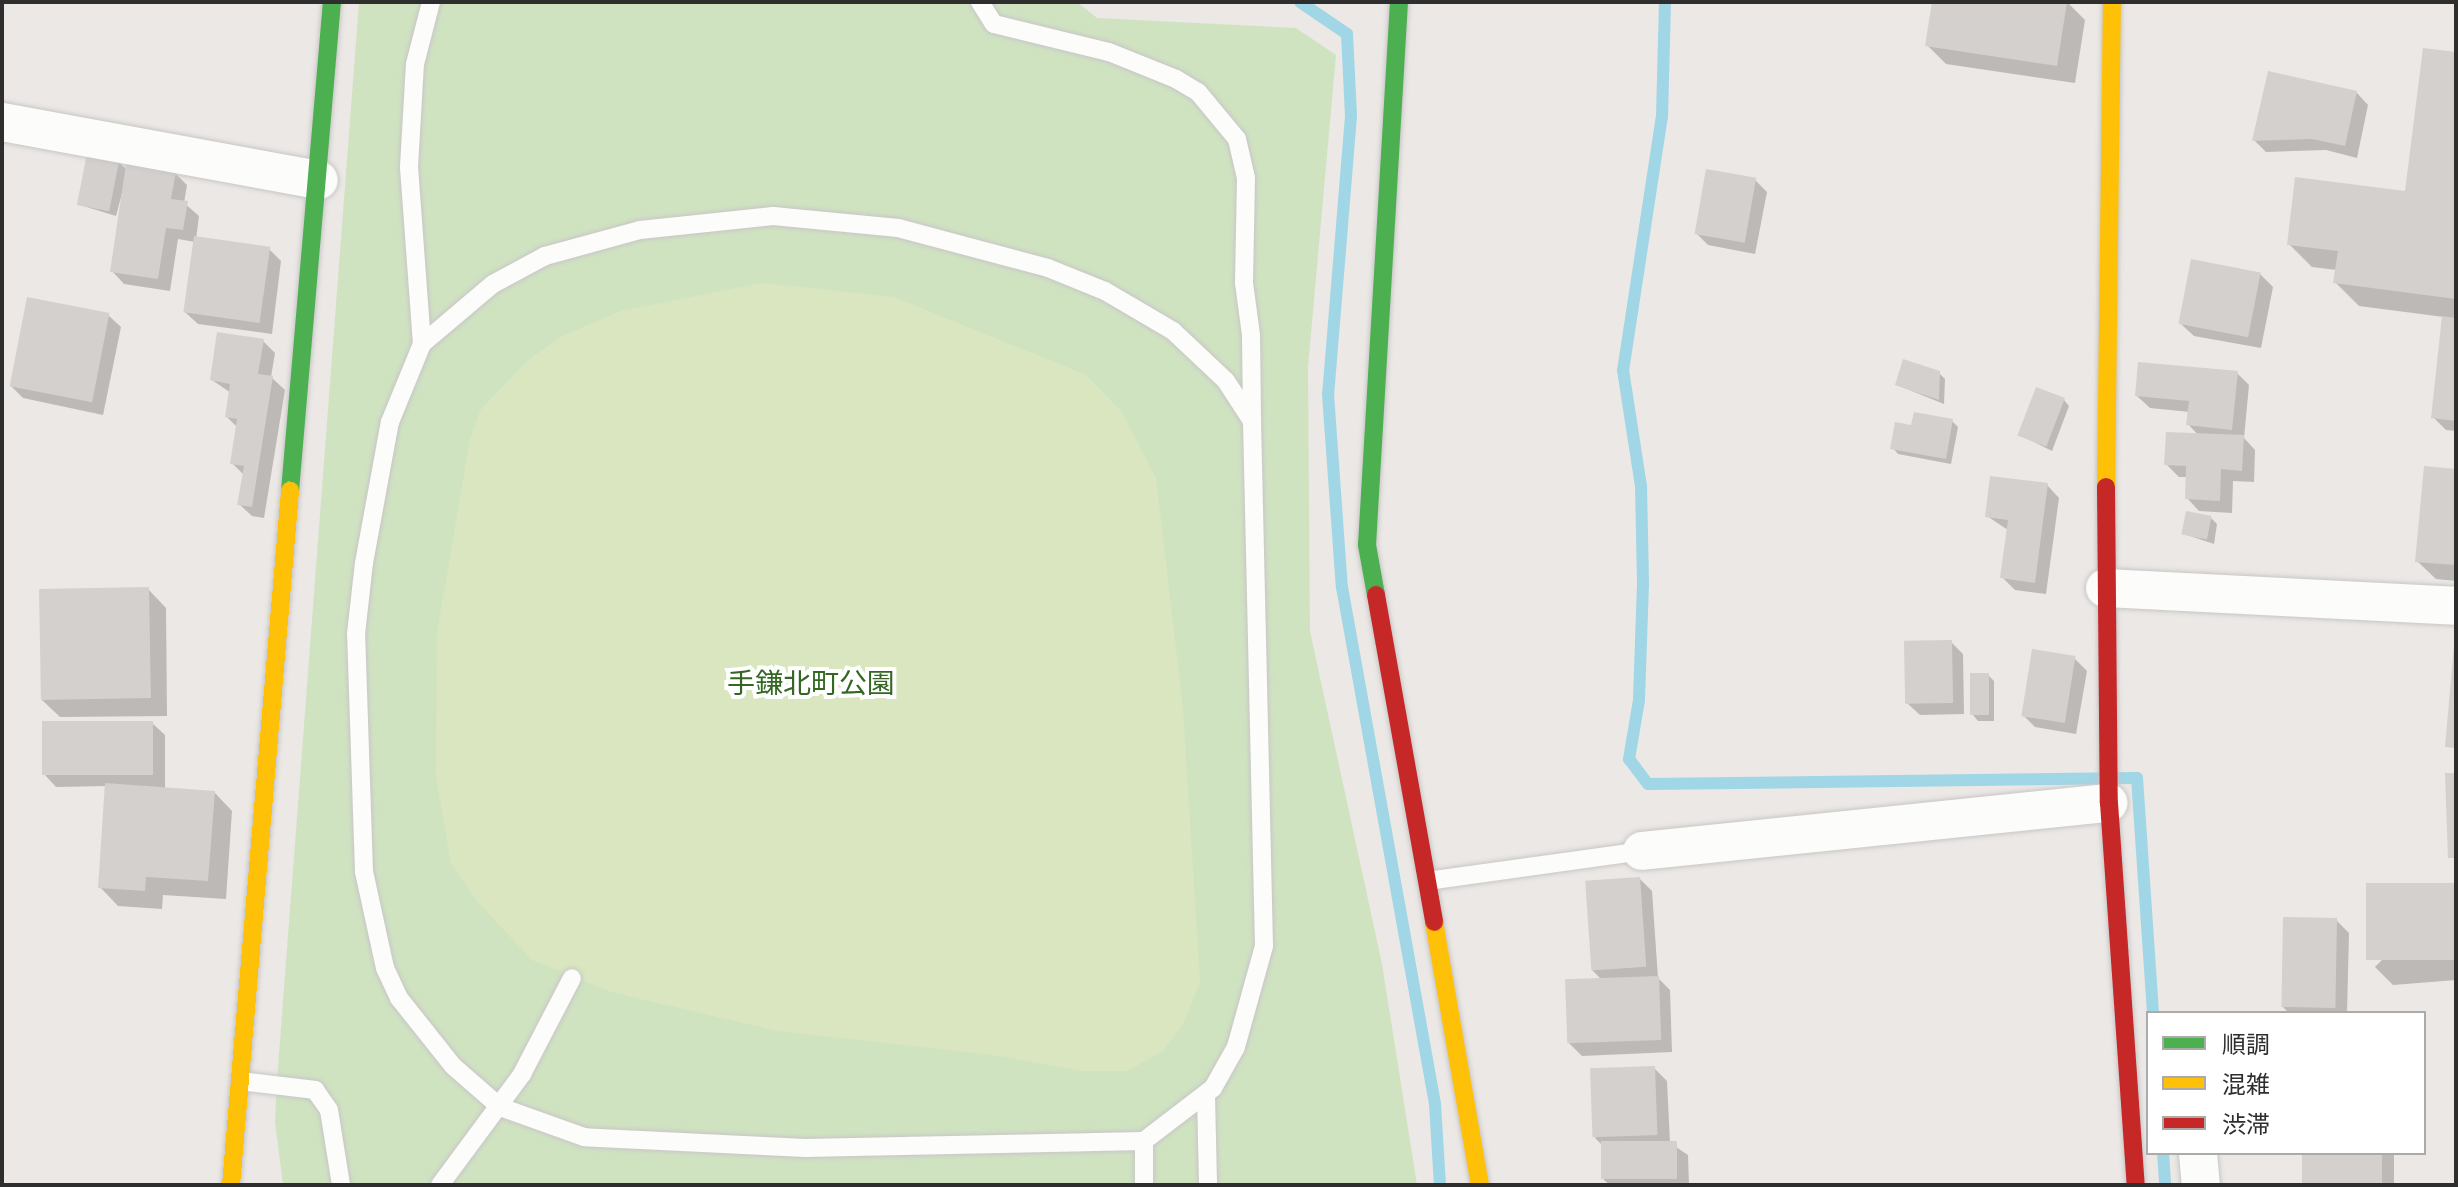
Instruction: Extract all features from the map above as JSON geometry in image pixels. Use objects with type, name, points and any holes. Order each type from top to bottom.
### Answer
[{"type":"street","points":[[231,1185],[332,2]]},
{"type":"street","points":[[1399,2],[1367,545],[1423,881],[1480,1185]]},
{"type":"street","points":[[2112,2],[2105,588],[2109,803],[2136,1185]]},
{"type":"street","points":[[3,128],[319,180]]},
{"type":"street","points":[[2105,588],[2456,606]]},
{"type":"street","points":[[1642,851],[2109,803]]},
{"type":"street","points":[[2198,1155],[2201,1185]]},
{"type":"lane","points":[[431,2],[415,64],[409,167],[422,344],[390,422],[364,563],[356,634],[364,872],[385,968],[399,998],[453,1066],[500,1107],[584,1137],[805,1148],[1144,1141],[1206,1095],[1236,1047],[1264,946],[1251,335],[1244,283],[1246,178],[1237,139],[1198,92],[1176,79],[1109,52],[994,24],[980,2]]},
{"type":"lane","points":[[422,344],[493,284],[580,245],[640,230],[773,216],[838,218],[978,247],[1105,291],[1173,331],[1226,381],[1252,421]]},
{"type":"lane","points":[[1423,881],[1642,851]]},
{"type":"lane","points":[[440,1185],[500,1107],[572,978]]},
{"type":"lane","points":[[240,1081],[315,1090],[329,1110],[341,1185]]},
{"type":"lane","points":[[1206,1095],[1208,1185]]},
{"type":"lane","points":[[1144,1141],[1144,1185]]},
{"type":"green space","name":"手鎌北町公園","points":[[359,2],[1077,2],[1097,18],[1296,28],[1336,55],[1308,367],[1310,631],[1382,964],[1417,1185],[283,1185],[275,1122],[277,1080]]},
{"type":"green space","points":[[761,283],[894,297],[1086,375],[1122,412],[1156,478],[1183,709],[1200,982],[1183,1025],[1163,1051],[1127,1071],[1083,1071],[992,1055],[777,1031],[611,992],[532,960],[477,901],[451,863],[436,777],[437,633],[470,439],[481,409],[527,361],[562,336],[621,311]]},
{"type":"building","points":[[1932,2],[2067,2],[2057,66],[1925,46]]},
{"type":"building","points":[[2423,48],[2456,52],[2456,299],[2333,283],[2338,251],[2287,245],[2295,177],[2405,191]]},
{"type":"building","points":[[2268,71],[2357,91],[2345,146],[2312,139],[2252,141]]},
{"type":"building","points":[[87,153],[119,159],[109,211],[77,205]]},
{"type":"building","points":[[126,164],[176,171],[171,199],[188,201],[183,230],[166,228],[158,279],[110,272]]},
{"type":"building","points":[[1706,169],[1756,178],[1745,243],[1695,234]]},
{"type":"building","points":[[194,236],[270,247],[260,323],[183,312]]},
{"type":"building","points":[[2191,259],[2261,273],[2248,337],[2178,324]]},
{"type":"building","points":[[27,297],[109,313],[92,402],[10,386]]},
{"type":"building","points":[[2442,316],[2456,318],[2456,421],[2431,418]]},
{"type":"building","points":[[217,332],[264,339],[258,374],[273,376],[252,507],[237,505],[244,466],[230,464],[237,419],[225,417],[230,384],[210,380]]},
{"type":"building","points":[[1903,359],[1940,371],[1939,400],[1895,385]]},
{"type":"building","points":[[2138,362],[2238,371],[2232,430],[2186,425],[2189,401],[2135,396]]},
{"type":"building","points":[[2036,387],[2065,398],[2046,447],[2017,436]]},
{"type":"building","points":[[1914,412],[1953,419],[1946,459],[1890,449],[1895,422],[1911,425]]},
{"type":"building","points":[[2166,432],[2244,435],[2242,471],[2221,469],[2220,501],[2185,499],[2186,466],[2164,465]]},
{"type":"building","points":[[2424,466],[2456,469],[2456,565],[2415,562]]},
{"type":"building","points":[[1990,476],[2048,483],[2035,583],[2000,578],[2008,520],[1985,517]]},
{"type":"building","points":[[2186,511],[2212,516],[2207,540],[2181,535]]},
{"type":"building","points":[[149,587],[151,698],[41,700],[39,589]]},
{"type":"building","points":[[1952,640],[1953,703],[1905,704],[1904,641]]},
{"type":"building","points":[[2456,646],[2456,748],[2445,747]]},
{"type":"building","points":[[2032,649],[2075,656],[2065,723],[2021,716]]},
{"type":"building","points":[[1970,673],[1989,673],[1989,715],[1970,715]]},
{"type":"building","points":[[42,721],[153,721],[153,775],[42,775]]},
{"type":"building","points":[[2445,773],[2456,773],[2456,858],[2448,858]]},
{"type":"building","points":[[105,783],[215,791],[208,881],[146,877],[145,891],[98,888]]},
{"type":"building","points":[[1640,877],[1646,967],[1591,971],[1585,881]]},
{"type":"building","points":[[2366,883],[2456,883],[2456,960],[2366,960]]},
{"type":"building","points":[[2283,917],[2337,918],[2335,1008],[2281,1007]]},
{"type":"building","points":[[1659,976],[1661,1040],[1567,1043],[1565,979]]},
{"type":"building","points":[[1655,1066],[1657,1135],[1592,1137],[1590,1068]]},
{"type":"building","points":[[1601,1141],[1677,1141],[1677,1179],[1601,1179]]},
{"type":"building","points":[[2302,1155],[2382,1155],[2382,1185],[2302,1185]]},
{"type":"waterway","points":[[1300,2],[1347,34],[1351,116],[1328,394],[1342,587],[1435,1104],[1440,1185]]},
{"type":"waterway","points":[[1665,2],[1662,116],[1623,370],[1641,486],[1643,584],[1639,700],[1629,759],[1648,784],[2137,778],[2153,1011]]},
{"type":"waterway","points":[[2163,1155],[2165,1185]]},
{"type":"traffic: fast","points":[[290,491],[332,2]]},
{"type":"traffic: fast","points":[[1376,595],[1367,545],[1399,2]]},
{"type":"traffic: slow","points":[[2106,487],[2112,2]]},
{"type":"traffic: slow","points":[[231,1185],[290,491]]},
{"type":"traffic: slow","points":[[1434,922],[1480,1185]]},
{"type":"traffic: jam","points":[[2106,487],[2109,803],[2136,1185]]},
{"type":"traffic: jam","points":[[1376,595],[1434,922]]}]
